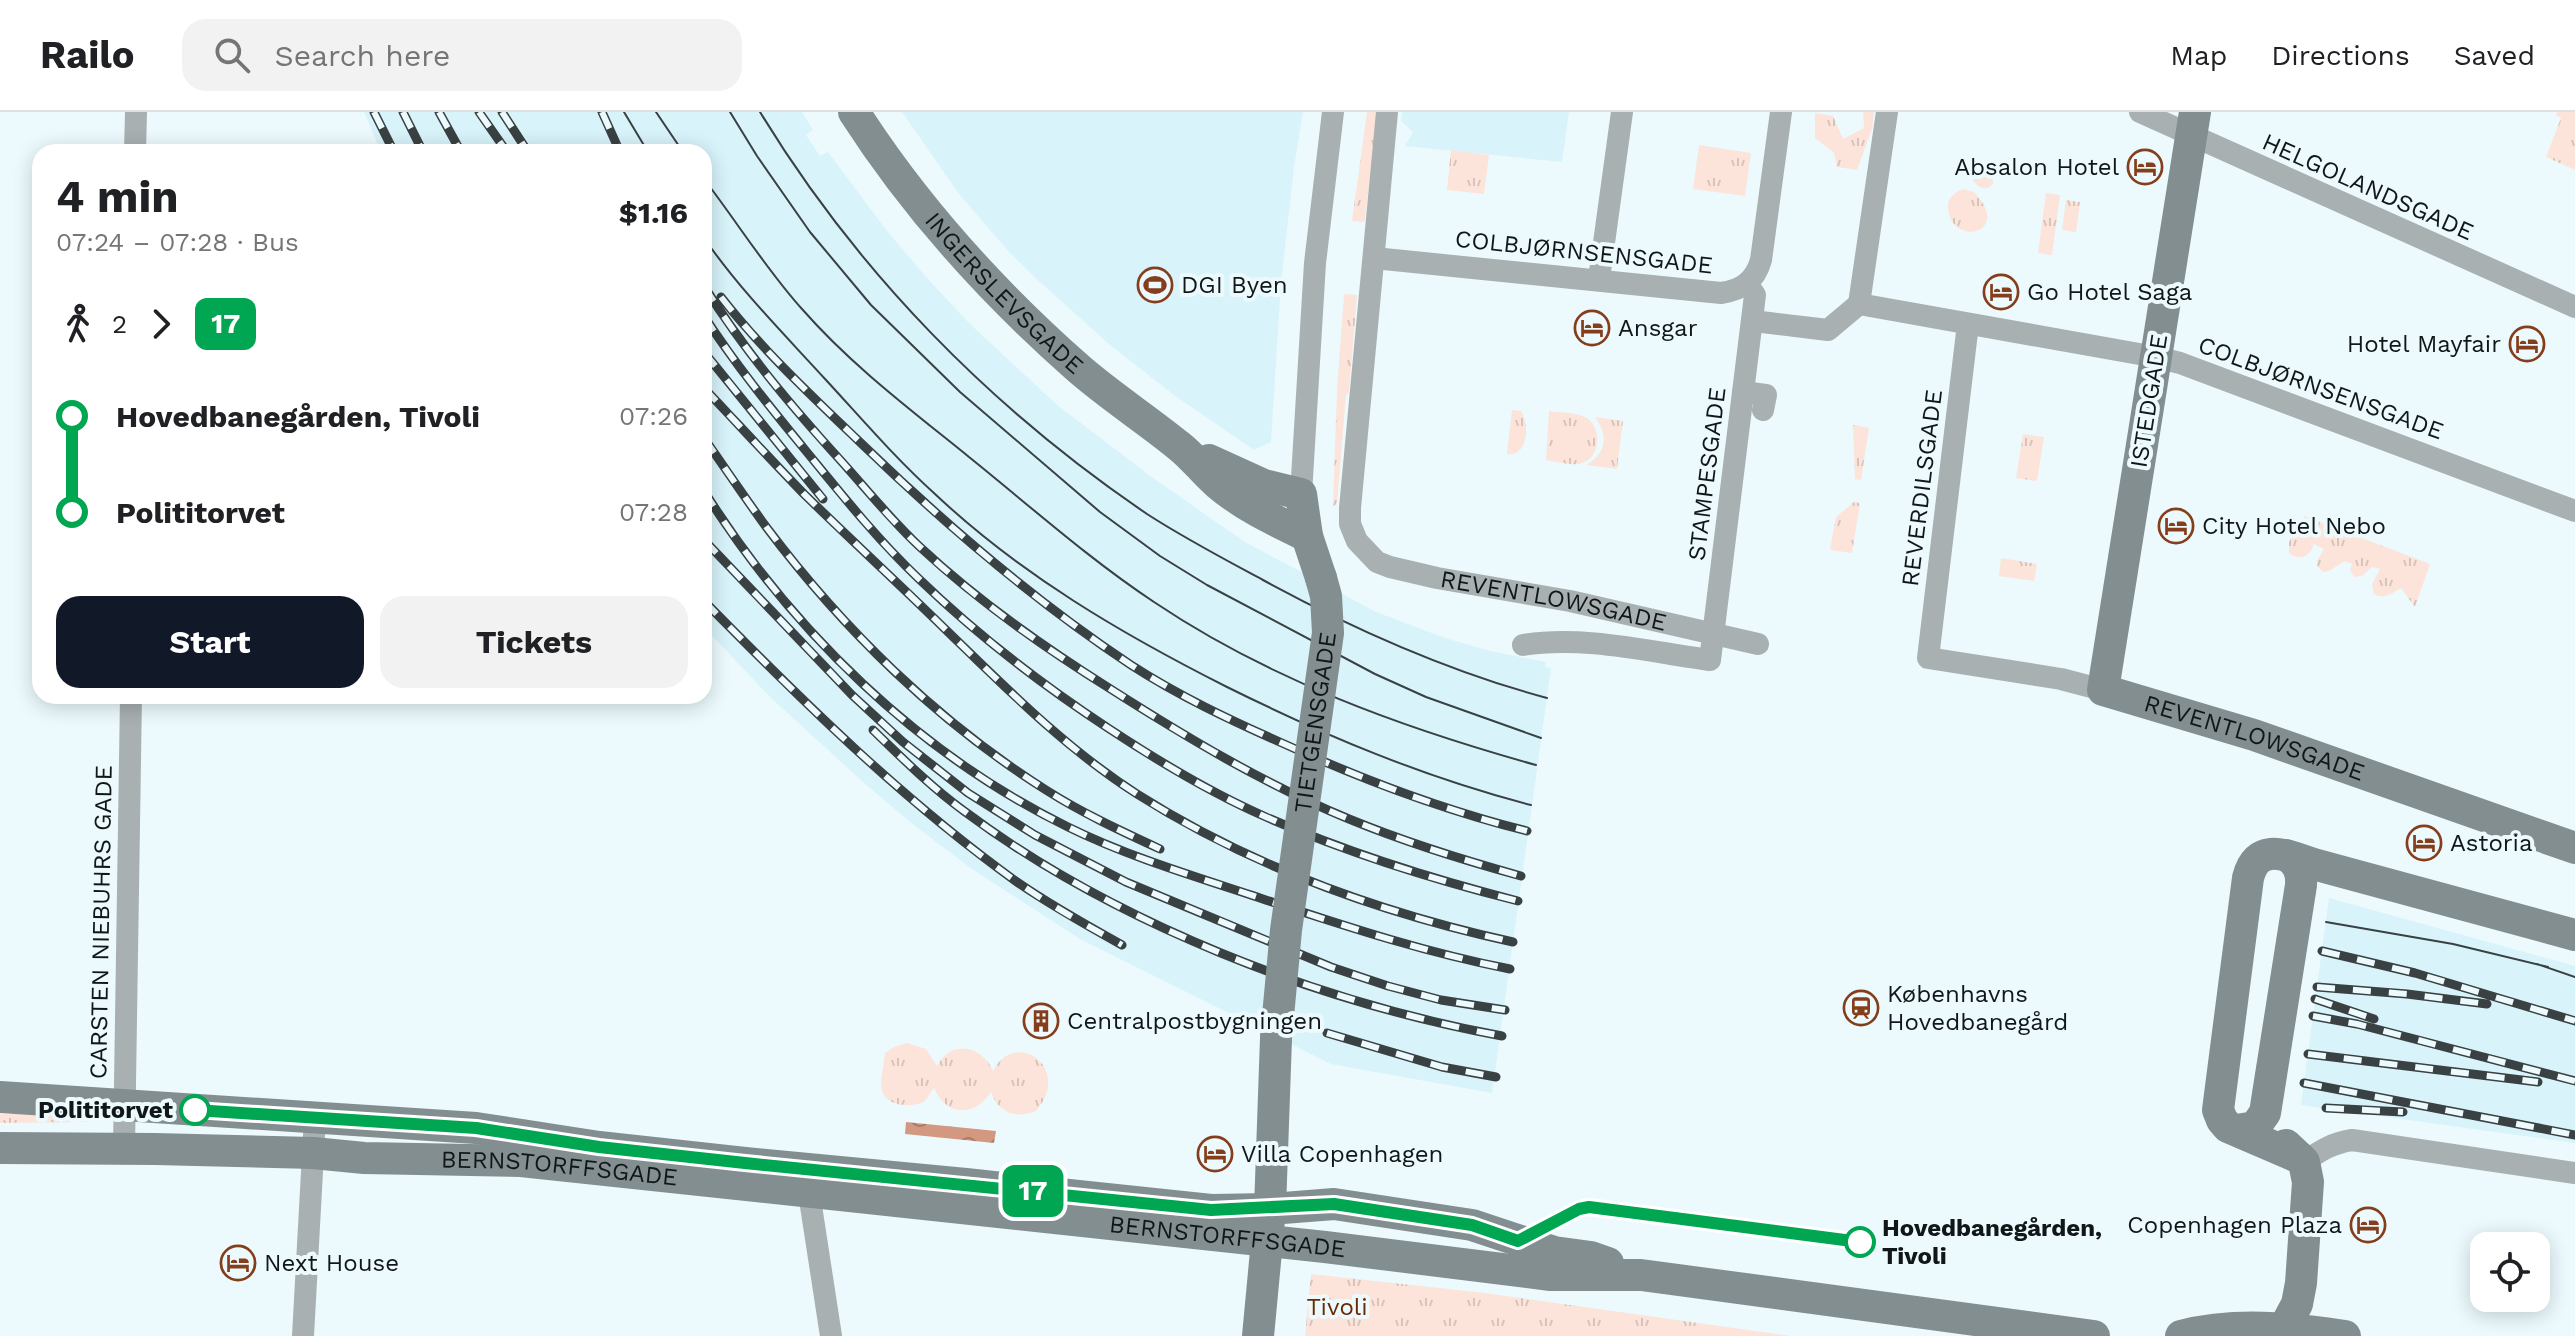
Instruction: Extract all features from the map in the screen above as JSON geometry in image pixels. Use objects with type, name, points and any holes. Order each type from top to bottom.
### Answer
[{"type":"street","points":[[135,144],[136,112]]},
{"type":"street","name":"INGERSLEVSGADE","points":[[854,112],[938,225],[995,288],[1078,368],[1181,447],[1209,477],[1240,500],[1262,515],[1307,536]]},
{"type":"street","name":"TIETGENSGADE","points":[[1258,1336],[1268,1242],[1276,1038],[1286,930],[1328,633],[1326,596],[1307,536],[1301,494],[1315,263],[1333,112]]},
{"type":"street","points":[[1374,258],[1387,112]]},
{"type":"street","points":[[1599,279],[1622,112]]},
{"type":"street","points":[[1747,283],[1761,260],[1781,112]]},
{"type":"street","points":[[1753,321],[1828,330],[1859,304],[1887,112]]},
{"type":"street","name":"HELGOLANDSGADE","points":[[2140,112],[2193,124],[2575,307]]},
{"type":"street","name":"ISTEDGADE","points":[[2103,690],[2193,124]]},
{"type":"street","name":"COLBJØRNSENSGADE","points":[[1374,258],[1721,293],[1739,289],[1747,283],[1755,295],[1753,321]]},
{"type":"street","name":"REVENTLOWSGADE","points":[[1374,258],[1350,524],[1357,541],[1377,562],[1437,578],[1570,601],[1758,644]]},
{"type":"street","name":"COLBJØRNSENSGADE","points":[[1859,304],[2180,363],[2575,511]]},
{"type":"street","name":"STAMPESGADE","points":[[1714,633],[1753,401],[1753,321]]},
{"type":"street","name":"REVERDILSGADE","points":[[1928,658],[1968,324]]},
{"type":"street","name":"INGERSLEVSGADE","points":[[1181,447],[1264,485],[1301,494]]},
{"type":"street","points":[[1605,646],[1634,615]]},
{"type":"street","points":[[1523,645],[1555,641],[1710,660],[1714,633]]},
{"type":"street","name":"REVENTLOWSGADE","points":[[1928,658],[2061,679],[2103,690],[2254,735],[2575,848]]},
{"type":"street","name":"CARSTEN NIEBUHRS GADE","points":[[124,1148],[131,704]]},
{"type":"street","points":[[2302,1160],[2225,1124],[2218,1105],[2248,878],[2251,868],[2266,854],[2286,855],[2575,935]]},
{"type":"street","points":[[2237,1130],[2255,1127],[2265,1113],[2301,885],[2297,864],[2286,855]]},
{"type":"street","name":"BERNSTORFFSGADE","points":[[0,1097],[476,1128],[811,1181],[1268,1242],[1551,1275],[1641,1275],[2094,1336]]},
{"type":"street","points":[[2265,1113],[2281,1140],[2302,1160],[2308,1182],[2301,1283],[2297,1304],[2283,1332]]},
{"type":"street","points":[[303,1336],[315,1117]]},
{"type":"street","points":[[2302,1160],[2337,1142],[2352,1140],[2575,1173]]},
{"type":"street","name":"BERNSTORFFSGADE","points":[[0,1148],[124,1148],[521,1161],[1211,1210],[1334,1204],[1451,1221],[1490,1230],[1554,1252],[1591,1257],[1641,1275]]},
{"type":"street","points":[[811,1181],[831,1336]]},
{"type":"street","points":[[2181,1336],[2205,1330],[2345,1336]]},
{"type":"shaded area","points":[[364,112],[802,112],[813,130],[806,135],[820,156],[828,152],[887,231],[970,324],[1056,404],[1153,478],[1245,542],[1376,612],[1445,638],[1546,662],[1545,667],[1551,668],[1492,1093],[1331,1064],[1080,939],[972,869],[915,826],[770,697],[712,635],[712,144],[378,144]]},
{"type":"shaded area","name":"DGI Byen","points":[[902,112],[1303,112],[1281,283],[1271,442],[1254,450],[1174,395],[1110,345],[1009,252],[959,194]]},
{"type":"shaded area","points":[[1402,112],[1569,112],[1562,162],[1405,146],[1413,132],[1401,121]]},
{"type":"shaded area","points":[[2329,898],[2575,966],[2575,1143],[2301,1105]]},
{"type":"green space","points":[[1367,112],[1377,112],[1363,222],[1352,221]]},
{"type":"green space","points":[[1863,112],[1874,112],[1872,129],[1857,170],[1837,167],[1834,153],[1815,138],[1815,113],[1833,116],[1843,139],[1864,128]]},
{"type":"green space","points":[[2557,112],[2575,112],[2575,170],[2546,157],[2561,118],[2556,115]]},
{"type":"green space","points":[[1699,145],[1751,153],[1745,196],[1693,189]]},
{"type":"green space","points":[[1451,150],[1489,155],[1484,194],[1447,190]]},
{"type":"green space","points":[[1976,162],[1983,163],[1992,171],[1993,184],[1988,188],[1977,185],[1971,175],[1970,167]]},
{"type":"green space","points":[[1963,189],[1974,192],[1984,206],[1987,218],[1984,226],[1977,231],[1968,232],[1952,221],[1949,201]]},
{"type":"green space","points":[[2046,193],[2060,195],[2052,255],[2038,253]]},
{"type":"green space","points":[[2066,200],[2080,202],[2076,232],[2062,230]]},
{"type":"green space","points":[[1344,294],[1357,295],[1337,504],[1333,506],[1337,390]]},
{"type":"green space","points":[[1512,410],[1521,411],[1526,432],[1519,451],[1507,454]]},
{"type":"green space","points":[[1549,411],[1579,415],[1592,423],[1597,444],[1586,462],[1571,464],[1546,460]]},
{"type":"green space","points":[[1595,417],[1623,421],[1617,469],[1586,465],[1598,456],[1603,444],[1602,431]]},
{"type":"green space","points":[[1853,425],[1869,428],[1861,480],[1855,479]]},
{"type":"green space","points":[[2023,434],[2044,437],[2037,481],[2016,478]]},
{"type":"green space","points":[[1855,501],[1860,504],[1852,553],[1830,550],[1836,517]]},
{"type":"green space","points":[[2304,516],[2430,564],[2415,607],[2401,588],[2385,596],[2374,594],[2372,584],[2380,569],[2372,567],[2362,576],[2354,577],[2350,570],[2352,564],[2345,561],[2323,572],[2317,561],[2324,549],[2314,544],[2304,556],[2289,553],[2289,542]]},
{"type":"green space","points":[[2001,558],[2037,564],[2034,581],[1999,576]]},
{"type":"green space","points":[[907,1043],[926,1049],[937,1066],[950,1052],[958,1049],[974,1051],[982,1055],[993,1071],[1003,1058],[1026,1053],[1045,1068],[1048,1081],[1046,1095],[1036,1111],[1022,1114],[1003,1109],[991,1092],[969,1110],[946,1104],[934,1088],[924,1102],[905,1105],[892,1102],[881,1086],[885,1053]]},
{"type":"green space","points":[[0,1114],[90,1114],[89,1122],[0,1123]]},
{"type":"green space","name":"Tivoli","points":[[1311,1274],[1485,1293],[1791,1336],[1305,1336]]},
{"type":"water","points":[[906,1122],[996,1131],[994,1143],[905,1134]]},
{"type":"tram line","points":[[624,112],[643,144]]},
{"type":"tram line","points":[[656,112],[678,144]]},
{"type":"tram line","points":[[730,112],[810,232],[871,305],[960,392],[1100,512],[1160,556],[1207,585],[1375,674],[1426,697],[1541,738]]},
{"type":"tram line","points":[[760,112],[798,171],[884,282],[982,383],[1090,473],[1175,531],[1331,615],[1437,662],[1547,698]]},
{"type":"tram line","points":[[712,190],[789,294],[841,350],[1083,550],[1154,602],[1244,655],[1339,699],[1437,735],[1536,765]]},
{"type":"tram line","points":[[712,249],[763,311],[907,467],[968,523],[1037,577],[1149,646],[1301,722],[1413,768],[1531,805]]},
{"type":"tram line","points":[[2326,922],[2453,944],[2548,967]]},
{"type":"tram line","points":[[2537,964],[2575,977]]},
{"type":"railway","points":[[374,112],[390,144]]},
{"type":"railway","points":[[403,112],[419,144]]},
{"type":"railway","points":[[439,112],[457,144]]},
{"type":"railway","points":[[479,112],[501,144]]},
{"type":"railway","points":[[502,112],[523,144]]},
{"type":"railway","points":[[602,112],[616,144]]},
{"type":"railway","points":[[721,297],[790,374],[927,505],[1026,589],[1131,665],[1224,716],[1342,769],[1403,793],[1527,831]]},
{"type":"railway","points":[[712,298],[769,377],[890,516],[942,567],[1011,622],[1167,724],[1286,791],[1391,835],[1521,876]]},
{"type":"railway","points":[[712,328],[766,402],[888,548],[963,619],[1058,694],[1165,764],[1266,817],[1390,864],[1518,901]]},
{"type":"railway","points":[[712,362],[823,499]]},
{"type":"railway","points":[[712,396],[804,494],[1036,716],[1085,757],[1137,794],[1226,844],[1319,884],[1415,917],[1513,942]]},
{"type":"railway","points":[[712,449],[759,517],[827,602],[930,704],[1046,790],[1160,849]]},
{"type":"railway","points":[[712,503],[777,592],[863,684],[911,726],[1013,797],[1068,827],[1169,868],[1390,939],[1510,969]]},
{"type":"railway","points":[[712,548],[852,695],[903,742],[968,793],[1035,835],[1126,882],[1331,967],[1441,1000],[1505,1010]]},
{"type":"railway","points":[[712,609],[816,712],[934,818],[1030,890],[1122,945]]},
{"type":"railway","points":[[873,730],[964,811],[1085,889],[1152,922],[1220,953],[1290,979],[1361,1002],[1502,1036]]},
{"type":"railway","points":[[2322,951],[2415,973],[2575,1021]]},
{"type":"railway","points":[[2317,987],[2487,1004]]},
{"type":"railway","points":[[2315,999],[2374,1019]]},
{"type":"railway","points":[[2313,1016],[2357,1024],[2575,1081]]},
{"type":"railway","points":[[1327,1033],[1442,1067],[1496,1077]]},
{"type":"railway","points":[[2308,1054],[2538,1082]]},
{"type":"railway","points":[[2304,1083],[2575,1135]]},
{"type":"railway","points":[[2326,1108],[2403,1112]]},
{"type":"bus line","name":"17","points":[[195,1110],[476,1128],[599,1147],[1211,1210],[1334,1204],[1472,1225],[1518,1241],[1579,1209],[1589,1207],[1860,1242]]},
{"type":"place","name":"Absalon Hotel","points":[[2145,167]]},
{"type":"place","name":"DGI Byen","points":[[1155,285]]},
{"type":"place","name":"Go Hotel Saga","points":[[2001,292]]},
{"type":"place","name":"Ansgar","points":[[1592,328]]},
{"type":"place","name":"Hotel Mayfair","points":[[2527,344]]},
{"type":"place","name":"City Hotel Nebo","points":[[2176,526]]},
{"type":"place","name":"Astoria","points":[[2424,843]]},
{"type":"place","name":"Københavns Hovedbanegård","points":[[1861,1008]]},
{"type":"place","name":"Centralpostbygningen","points":[[1041,1021]]},
{"type":"place","name":"Polititorvet","points":[[195,1110]]},
{"type":"place","name":"Villa Copenhagen","points":[[1215,1154]]},
{"type":"place","name":"Copenhagen Plaza","points":[[2368,1225]]},
{"type":"place","name":"Hovedbanegården, Tivoli","points":[[1860,1242]]},
{"type":"place","name":"Next House","points":[[238,1263]]}]
